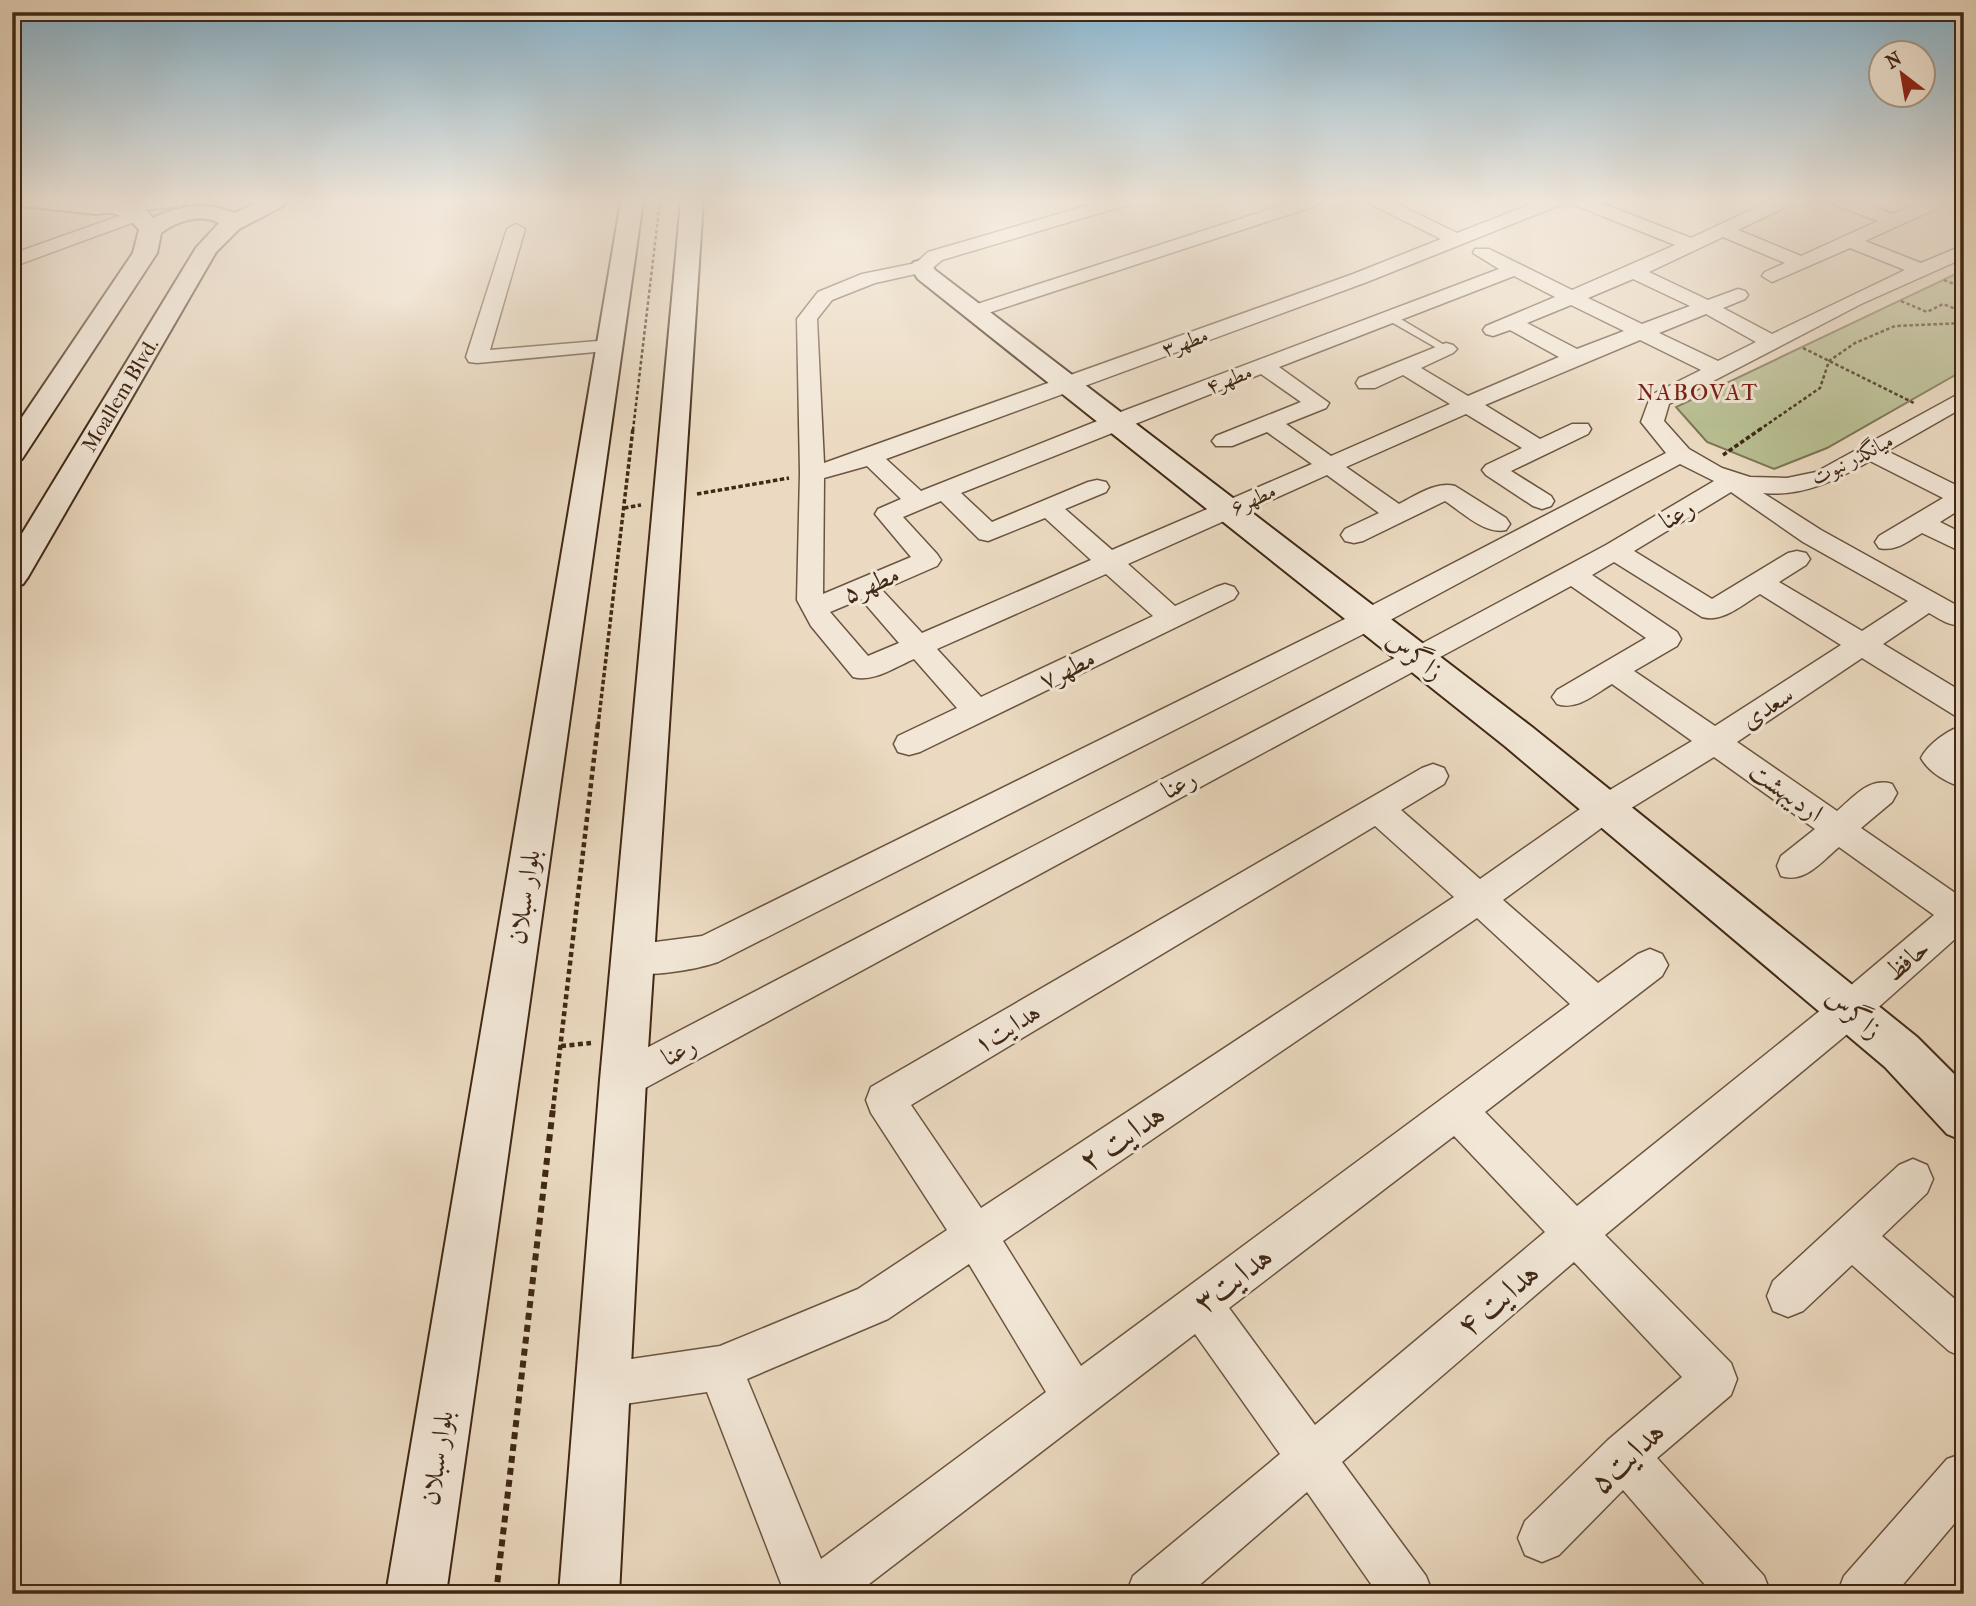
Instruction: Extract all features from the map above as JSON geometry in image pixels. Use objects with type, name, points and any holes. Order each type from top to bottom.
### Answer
[{"type":"street","points":[[12,453],[130,276]]},
{"type":"street","name":"Moallem Blvd.","points":[[12,577],[190,276]]},
{"type":"street","points":[[502,276],[477,357],[610,346]]},
{"type":"street","name":"بلوار سبلان","points":[[416,1594],[610,346],[624,276]]},
{"type":"street","points":[[590,1594],[623,1080],[686,276]]},
{"type":"street","points":[[815,608],[810,600],[812,473],[807,318],[825,296],[879,276]]},
{"type":"street","name":"زاگرس","points":[[929,276],[1118,421],[1519,737],[1901,1052],[1964,1118]]},
{"type":"street","points":[[975,311],[1082,276]]},
{"type":"street","name":"مطهر۳","points":[[812,473],[871,457],[1365,276]]},
{"type":"street","name":"مطهر۴","points":[[928,560],[887,514],[1118,421],[1266,352],[1387,301],[1412,309],[1498,276]]},
{"type":"street","points":[[1530,276],[1718,370]]},
{"type":"street","points":[[1576,358],[1502,326],[1624,276]]},
{"type":"street","points":[[1642,276],[1776,339]]},
{"type":"street","name":"میانگذر نبوت","points":[[1908,276],[1776,339],[1659,400],[1652,422],[1681,454],[1732,481],[1775,486],[1804,484],[1870,452],[1964,398]]},
{"type":"street","points":[[1360,278],[1387,301]]},
{"type":"street","name":"مطهر۶","points":[[815,608],[863,670],[1576,358],[1738,295]]},
{"type":"street","points":[[1224,441],[1318,403],[1233,324]]},
{"type":"street","points":[[1367,383],[1446,349]]},
{"type":"street","points":[[1405,366],[1539,448]]},
{"type":"street","points":[[1269,422],[1396,514]]},
{"type":"street","points":[[1542,501],[1493,470],[1580,429]]},
{"type":"street","points":[[1870,452],[1963,496]]},
{"type":"street","name":"رعنا","points":[[632,960],[706,951],[1368,619],[1681,454]]},
{"type":"street","points":[[871,457],[917,501]]},
{"type":"street","points":[[1732,481],[1761,505],[1928,601],[1960,615]]},
{"type":"street","name":"رعنا","points":[[623,1080],[1418,658],[1615,551],[1732,481]]},
{"type":"street","points":[[944,490],[988,533],[1097,487]]},
{"type":"street","points":[[1354,535],[1446,491],[1497,524]]},
{"type":"street","points":[[1888,542],[1963,496]]},
{"type":"street","points":[[1049,508],[1172,618]]},
{"type":"street","points":[[1921,522],[1964,545]]},
{"type":"street","points":[[1615,551],[1712,611],[1797,559]]},
{"type":"street","name":"مطهر۵","points":[[815,608],[928,560]]},
{"type":"street","points":[[1567,697],[1667,639],[1572,574]]},
{"type":"street","points":[[1760,582],[1964,707]]},
{"type":"street","points":[[865,587],[976,712]]},
{"type":"street","name":"مطهر۷","points":[[909,744],[1225,593]]},
{"type":"street","name":"سعدی","points":[[1604,809],[1714,742],[1928,601]]},
{"type":"street","name":"اردیبهشت","points":[[1613,670],[1837,829],[1961,912]]},
{"type":"street","points":[[1964,736],[1936,758],[1964,776]]},
{"type":"street","name":"هدایت۱","points":[[1075,1398],[975,1235],[885,1100],[1433,776]]},
{"type":"street","points":[[1793,866],[1881,793]]},
{"type":"street","points":[[1378,808],[1597,1005]]},
{"type":"street","name":"هدایت ۲","points":[[604,1385],[720,1368],[873,1304],[1478,899],[1604,809]]},
{"type":"street","name":"حافظ","points":[[1850,1009],[1961,912]]},
{"type":"street","name":"هدایت۳","points":[[813,1594],[1650,965]]},
{"type":"street","name":"هدایت ۴","points":[[1151,1594],[1576,1233],[1850,1009]]},
{"type":"street","name":"زاگرس","points":[[1901,1052],[1964,1091]]},
{"type":"street","points":[[1457,1111],[1576,1233]]},
{"type":"street","points":[[1788,1296],[1913,1179]]},
{"type":"street","name":"هدایت۵","points":[[1542,1538],[1624,1456],[1715,1379],[1576,1233]]},
{"type":"street","points":[[1852,1237],[1964,1336]]},
{"type":"street","points":[[1200,1304],[1408,1594]]},
{"type":"street","points":[[720,1368],[813,1594]]},
{"type":"street","points":[[1624,1456],[1746,1594]]},
{"type":"street","points":[[1862,1594],[1964,1476]]},
{"type":"lane","points":[[1387,301],[1446,349]]},
{"type":"path","points":[[496,1594],[624,508],[634,276]]},
{"type":"path","points":[[1876,290],[1927,312],[1943,304],[1964,313]]},
{"type":"path","points":[[1704,467],[1821,388],[1829,361],[1855,343],[1895,326],[1964,323]]},
{"type":"path","points":[[1776,339],[1829,361],[1936,414]]},
{"type":"path","points":[[624,508],[812,473]]},
{"type":"green space","points":[[1951,276],[1964,276],[1964,370],[1827,448],[1774,469],[1707,442],[1676,407]]},
{"type":"district","name":"NABOVAT","points":[[1698,392]]}]
